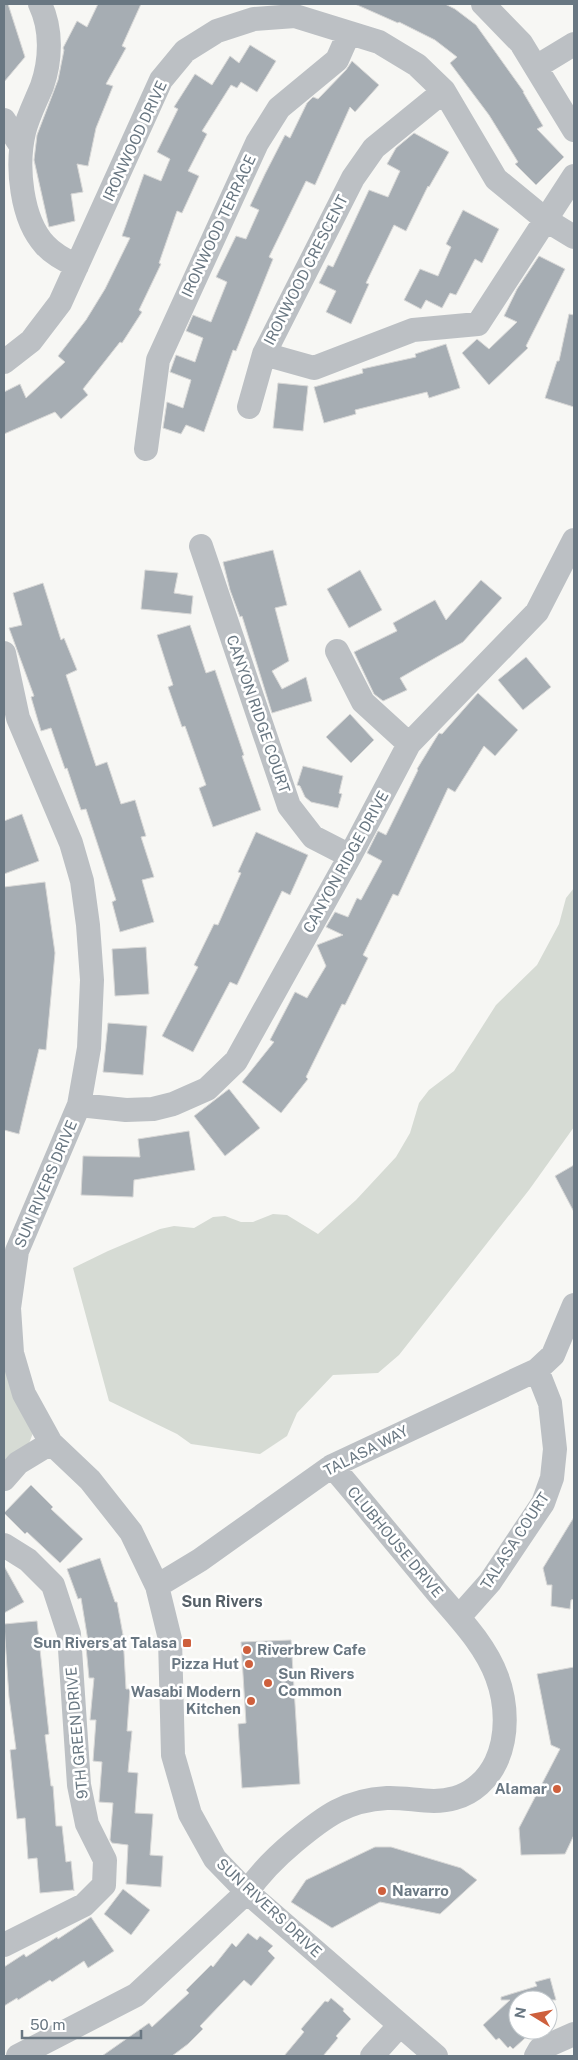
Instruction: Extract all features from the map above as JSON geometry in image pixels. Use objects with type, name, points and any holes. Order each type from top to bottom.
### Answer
[{"type":"street","points":[[40,4],[46,20],[48,60],[42,83],[27,120],[21,146],[21,180],[25,204],[46,246],[77,266]]},
{"type":"street","points":[[483,4],[521,43],[574,130]]},
{"type":"street","name":"IRONWOOD DRIVE","points":[[4,362],[32,341],[60,304],[161,80],[186,51],[217,30],[254,19],[295,16],[378,42],[417,65],[444,91],[496,179],[546,220],[574,237]]},
{"type":"street","name":"IRONWOOD TERRACE","points":[[146,449],[158,360],[257,143],[279,108],[337,60],[349,33]]},
{"type":"street","points":[[536,67],[574,44]]},
{"type":"street","name":"IRONWOOD CRESCENT","points":[[444,91],[374,148],[358,170],[264,354],[314,368],[413,330],[478,324],[546,220]]},
{"type":"street","points":[[4,120],[21,146]]},
{"type":"street","points":[[546,220],[574,176]]},
{"type":"street","points":[[249,407],[264,354]]},
{"type":"street","name":"CANYON RIDGE DRIVE","points":[[79,1105],[126,1110],[153,1109],[173,1104],[207,1089],[236,1061],[350,856],[409,744],[537,612],[573,545]]},
{"type":"street","name":"CANYON RIDGE COURT","points":[[201,546],[289,806],[313,837],[350,856]]},
{"type":"street","points":[[337,652],[363,702],[409,744]]},
{"type":"street","name":"SUN RIVERS DRIVE","points":[[4,653],[11,721],[71,843],[82,881],[88,925],[92,980],[89,1048],[79,1105],[17,1251],[9,1308],[8,1353],[24,1394],[51,1443],[90,1480],[131,1532],[157,1586],[170,1639],[173,1755],[190,1814],[215,1859],[247,1892],[436,2056]]},
{"type":"street","points":[[555,1359],[574,1305]]},
{"type":"street","name":"TALASA WAY","points":[[157,1586],[200,1560],[332,1466],[555,1359]]},
{"type":"street","name":"TALASA COURT","points":[[459,1618],[490,1582],[543,1503],[548,1490],[554,1467],[555,1448],[550,1402],[555,1359]]},
{"type":"street","points":[[4,1480],[18,1464],[51,1443]]},
{"type":"street","name":"CLUBHOUSE DRIVE","points":[[332,1466],[459,1618]]},
{"type":"street","name":"9TH GREEN DRIVE","points":[[4,1545],[28,1560],[53,1585],[61,1609],[69,1634],[79,1785],[87,1824],[105,1860],[104,1885],[84,1905],[4,1945]]},
{"type":"street","points":[[18,2056],[136,1995],[247,1892],[255,1880],[279,1854],[316,1823],[339,1809],[361,1801],[380,1798],[447,1800],[466,1794],[487,1777],[498,1758],[502,1743],[505,1718],[504,1704],[492,1666],[459,1618]]},
{"type":"street","points":[[372,2056],[400,2025]]},
{"type":"street","points":[[536,2056],[540,2049],[574,2034]]},
{"type":"shaded area","points":[[574,888],[574,1127],[529,1190],[399,1355],[378,1373],[333,1375],[297,1413],[287,1436],[260,1454],[191,1444],[177,1434],[109,1401],[73,1268],[160,1229],[174,1226],[194,1228],[213,1217],[225,1216],[241,1222],[253,1222],[273,1214],[287,1215],[318,1234],[356,1200],[396,1157],[410,1133],[419,1103],[429,1090],[454,1071],[496,1005],[537,965],[559,924],[566,898]]},
{"type":"shaded area","points":[[8,1370],[33,1433],[28,1446],[4,1463],[4,1371]]},
{"type":"building","points":[[4,4],[8,4],[25,57],[4,82]]},
{"type":"building","points":[[98,4],[141,4],[122,46],[126,48],[106,84],[113,86],[96,128],[88,166],[77,164],[83,192],[71,194],[75,221],[49,227],[34,160],[37,135],[58,80],[63,48],[77,21],[87,27]]},
{"type":"building","points":[[355,4],[445,4],[455,9],[476,25],[524,92],[543,126],[537,129],[564,157],[536,185],[515,164],[518,162],[489,115],[450,63],[457,57],[435,40],[399,22]]},
{"type":"building","points":[[250,45],[276,61],[257,92],[241,82],[237,88],[231,85],[202,131],[207,134],[188,171],[199,176],[182,213],[177,211],[159,263],[161,264],[139,310],[142,312],[122,343],[120,342],[83,389],[88,395],[61,419],[55,412],[4,434],[4,392],[20,384],[26,398],[65,362],[58,356],[86,320],[105,289],[130,238],[122,236],[144,174],[161,181],[170,159],[157,152],[178,109],[174,107],[195,74],[212,85],[230,56],[239,63]]},
{"type":"building","points":[[352,61],[379,85],[355,112],[350,107],[315,185],[306,181],[269,257],[273,259],[236,351],[233,350],[204,432],[186,425],[181,434],[163,428],[167,402],[183,408],[191,380],[170,372],[176,355],[195,362],[203,338],[186,331],[193,315],[211,322],[227,282],[216,277],[236,236],[246,239],[259,210],[250,206],[285,135],[290,138],[307,103],[313,97],[318,99],[346,70]]},
{"type":"building","points":[[414,133],[449,152],[428,186],[406,231],[394,225],[366,283],[369,284],[351,324],[326,312],[336,291],[319,283],[328,265],[333,267],[369,190],[388,197],[400,171],[387,164],[396,148]]},
{"type":"building","points":[[463,210],[499,229],[482,263],[475,259],[456,295],[450,293],[442,308],[426,300],[421,309],[404,300],[420,269],[438,276],[451,247],[446,244]]},
{"type":"building","points":[[539,256],[565,269],[526,346],[528,348],[489,385],[462,353],[477,339],[489,349],[517,322],[504,316],[517,289]]},
{"type":"building","points":[[569,314],[574,315],[574,407],[545,398],[557,361],[559,361]]},
{"type":"building","points":[[446,344],[460,388],[429,398],[427,392],[355,410],[356,414],[324,423],[314,387],[363,373],[362,369],[416,357],[415,354]]},
{"type":"building","points":[[278,383],[308,386],[303,431],[273,428]]},
{"type":"building","points":[[273,550],[287,605],[275,608],[289,661],[272,671],[282,689],[306,677],[312,701],[272,713],[242,616],[240,617],[230,590],[223,562]]},
{"type":"building","points":[[145,570],[178,573],[174,593],[193,596],[191,614],[141,609]]},
{"type":"building","points":[[360,570],[382,610],[349,628],[327,589]]},
{"type":"building","points":[[481,580],[502,598],[463,642],[400,678],[407,690],[383,701],[374,694],[354,652],[397,631],[393,623],[435,600],[446,620]]},
{"type":"building","points":[[43,583],[61,640],[64,638],[77,670],[66,675],[96,766],[107,762],[121,804],[135,800],[146,836],[141,837],[154,877],[142,880],[154,922],[120,932],[112,902],[116,900],[86,809],[81,810],[51,728],[41,731],[31,697],[34,696],[9,628],[22,625],[13,593]]},
{"type":"building","points":[[190,625],[206,673],[215,670],[261,810],[213,827],[199,788],[206,785],[185,726],[182,727],[168,687],[173,685],[157,635]]},
{"type":"building","points":[[526,657],[551,687],[523,710],[498,680]]},
{"type":"building","points":[[478,693],[518,730],[495,756],[484,746],[455,792],[448,788],[398,896],[393,894],[363,955],[368,958],[345,1005],[342,1004],[306,1077],[308,1079],[281,1113],[242,1082],[274,1042],[270,1040],[295,992],[307,998],[326,966],[317,945],[343,935],[326,927],[335,912],[348,917],[357,898],[361,900],[382,861],[367,853],[378,831],[386,835],[417,769],[439,733],[442,734]]},
{"type":"building","points":[[350,714],[374,740],[351,763],[326,737]]},
{"type":"building","points":[[303,766],[343,776],[339,793],[342,794],[338,808],[311,802],[305,797],[300,786],[297,785]]},
{"type":"building","points":[[22,814],[39,861],[4,874],[4,821]]},
{"type":"building","points":[[256,832],[308,855],[290,895],[282,891],[237,985],[230,982],[193,1052],[162,1036],[198,967],[194,965],[214,924],[218,925],[241,873],[238,872]]},
{"type":"building","points":[[45,882],[55,953],[46,1050],[39,1049],[19,1134],[4,1130],[4,887]]},
{"type":"building","points":[[146,947],[149,994],[115,996],[112,949]]},
{"type":"building","points":[[108,1023],[147,1026],[143,1075],[103,1072]]},
{"type":"building","points":[[229,1089],[260,1128],[225,1156],[194,1116]]},
{"type":"building","points":[[189,1131],[195,1170],[134,1180],[133,1197],[81,1195],[83,1156],[140,1157],[138,1139]]},
{"type":"building","points":[[574,1165],[574,1212],[555,1176]]},
{"type":"building","points":[[31,1485],[53,1507],[51,1509],[83,1539],[60,1563],[27,1532],[25,1534],[4,1513]]},
{"type":"building","points":[[574,1517],[574,1599],[571,1600],[570,1609],[551,1606],[552,1585],[547,1585],[543,1568]]},
{"type":"building","points":[[100,1558],[115,1602],[117,1602],[123,1635],[126,1689],[130,1689],[127,1731],[132,1731],[128,1772],[138,1773],[135,1813],[153,1814],[150,1855],[163,1856],[161,1887],[126,1884],[128,1845],[112,1843],[110,1840],[113,1803],[99,1802],[102,1762],[93,1761],[96,1720],[90,1720],[94,1678],[89,1678],[86,1647],[89,1647],[81,1598],[78,1599],[67,1569]]},
{"type":"building","points":[[4,1566],[24,1602],[4,1613]]},
{"type":"building","points":[[37,1621],[49,1734],[45,1735],[51,1786],[53,1786],[56,1826],[62,1826],[66,1862],[71,1861],[74,1891],[40,1893],[37,1858],[28,1859],[25,1818],[17,1819],[10,1750],[16,1749],[9,1697],[4,1624]]},
{"type":"building","name":"Sun Rivers Common","points":[[291,1640],[300,1784],[242,1788],[238,1724],[246,1723],[241,1642]]},
{"type":"building","name":"Alamar","points":[[574,1667],[574,1835],[565,1854],[521,1855],[519,1828],[560,1749],[551,1745],[537,1674]]},
{"type":"building","name":"Navarro","points":[[375,1847],[391,1847],[461,1868],[477,1880],[440,1914],[380,1902],[332,1928],[291,1902],[306,1880]]},
{"type":"building","points":[[123,1889],[150,1910],[131,1935],[104,1914]]},
{"type":"building","points":[[91,1917],[114,1951],[88,1968],[84,1961],[52,1982],[50,1980],[18,2000],[17,1998],[4,2006],[4,1967],[24,1954],[26,1957],[57,1937],[58,1939]]},
{"type":"building","points":[[248,1933],[257,1940],[260,1936],[273,1946],[268,1951],[275,1958],[251,1986],[244,1980],[200,2026],[203,2029],[188,2044],[172,2056],[102,2056],[149,2023],[152,2027],[189,1993],[186,1990],[211,1965],[213,1967],[232,1943],[236,1947]]},
{"type":"building","points":[[550,1978],[553,1990],[524,1990],[537,1986],[535,1982]]},
{"type":"building","points":[[508,1995],[508,2000],[501,2000],[501,1997]]},
{"type":"building","points":[[331,1998],[344,2009],[343,2011],[351,2019],[336,2036],[338,2038],[323,2056],[284,2056],[304,2032],[301,2029],[325,2001],[328,2002]]},
{"type":"building","points":[[508,2002],[508,2040],[523,2040],[513,2049],[510,2046],[508,2048],[499,2038],[496,2040],[483,2025]]},
{"type":"place","name":"Sun Rivers at Talasa","points":[[187,1643]]},
{"type":"place","name":"Riverbrew Cafe","points":[[247,1650]]},
{"type":"place","name":"Pizza Hut","points":[[249,1664]]},
{"type":"place","name":"Sun Rivers Common","points":[[268,1683]]},
{"type":"place","name":"Wasabi Modern Kitchen","points":[[251,1701]]},
{"type":"place","name":"Alamar","points":[[557,1789]]},
{"type":"place","name":"Navarro","points":[[382,1891]]},
{"type":"district","name":"Sun Rivers","points":[[222,1601]]}]
